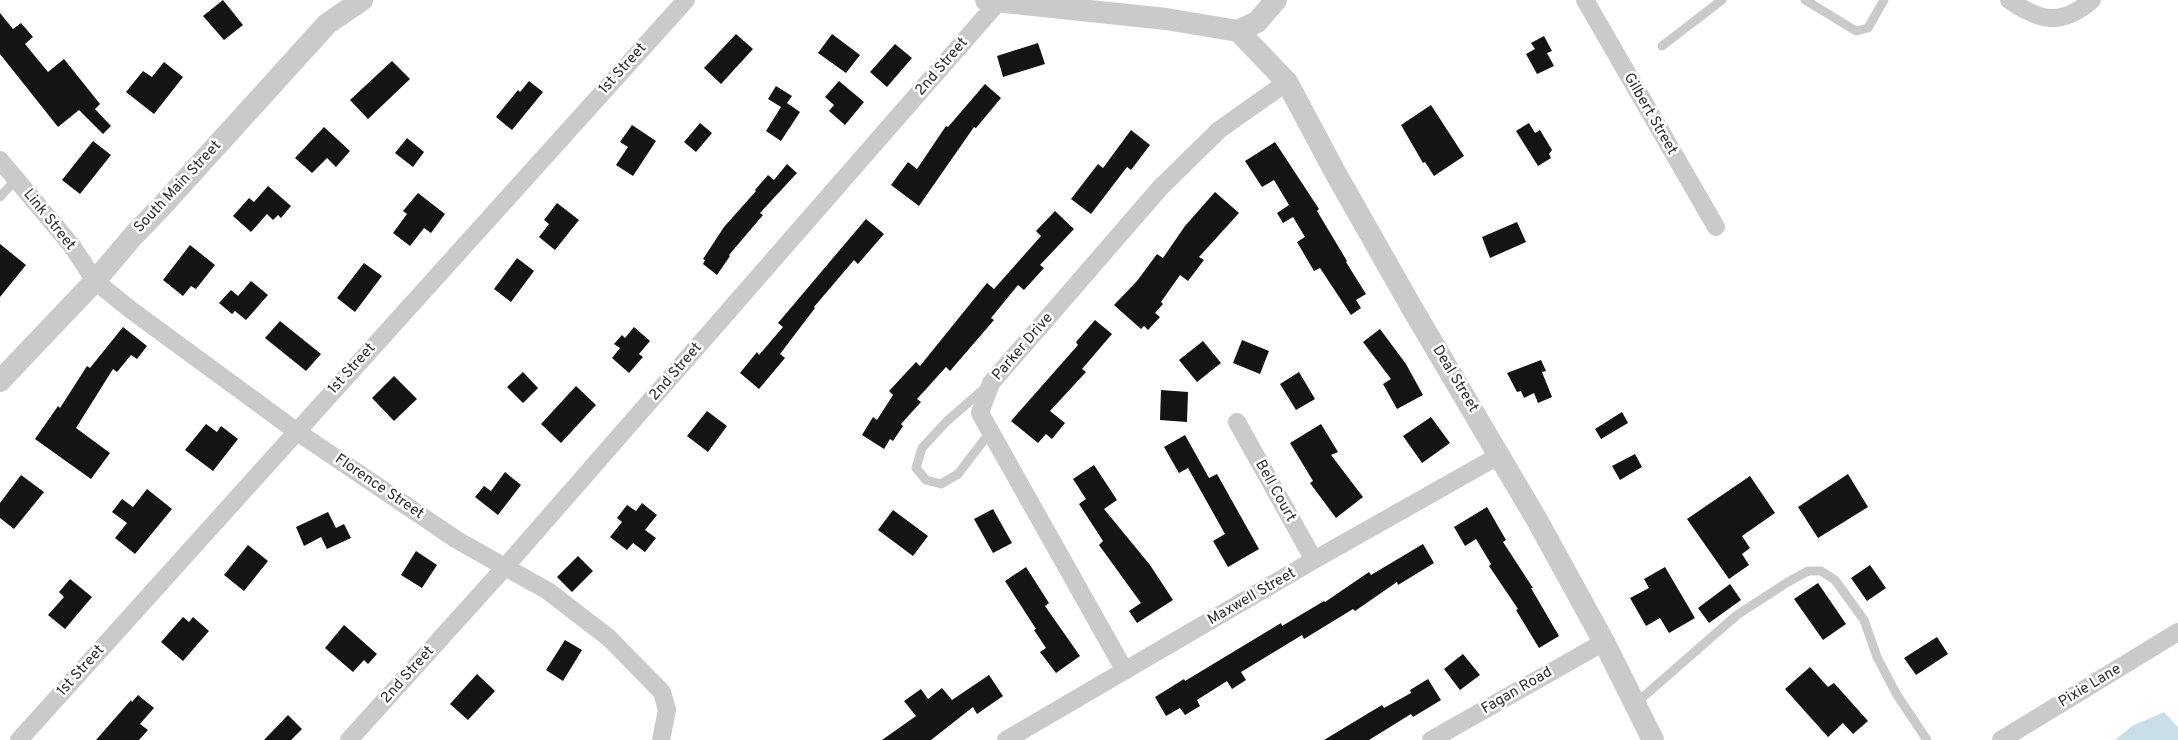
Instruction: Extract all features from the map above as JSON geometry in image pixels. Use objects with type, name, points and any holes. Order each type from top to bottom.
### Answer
[{"type":"street","name":"South Main Street","points":[[0,381],[95,281],[134,235],[327,24],[362,0]]},
{"type":"street","name":"1st Street","points":[[19,740],[686,0]]},
{"type":"street","points":[[993,1],[1166,19],[1238,31],[1257,22],[1276,0]]},
{"type":"street","name":"Gilbert Street","points":[[1585,0],[1716,227]]},
{"type":"street","points":[[2009,0],[2025,11],[2039,17],[2053,19],[2081,9],[2092,0]]},
{"type":"street","name":"2nd Street","points":[[350,740],[506,566],[993,1]]},
{"type":"street","name":"Deal Street","points":[[1238,31],[1288,82],[1336,174],[1412,308],[1500,455],[1604,642],[1653,740]]},
{"type":"street","name":"Parker Drive","points":[[1125,671],[980,413],[991,383],[1160,188],[1218,130],[1288,82]]},
{"type":"street","name":"Link Street","points":[[0,160],[72,246],[95,281]]},
{"type":"street","name":"Florence Street","points":[[95,281],[131,310],[296,431],[457,540],[548,591],[609,638],[662,692],[667,710],[661,740]]},
{"type":"street","name":"Bell Court","points":[[1236,422],[1314,560]]},
{"type":"street","name":"Maxwell Street","points":[[1006,740],[1314,560],[1500,455]]},
{"type":"street","name":"Pixie Lane","points":[[2001,740],[2178,632]]},
{"type":"street","name":"Fagan Road","points":[[1431,740],[1604,642]]},
{"type":"lane","points":[[1662,46],[1722,0]]},
{"type":"lane","points":[[1805,0],[1856,31],[1868,28],[1884,0]]},
{"type":"lane","points":[[0,197],[16,179]]},
{"type":"lane","points":[[990,431],[958,474],[941,484],[926,480],[916,468],[922,448],[946,422],[991,383]]},
{"type":"lane","points":[[1635,704],[1737,615],[1808,571],[1820,571],[1834,580],[1864,620],[1877,657],[1897,695],[1928,740]]},
{"type":"water","points":[[2164,712],[2178,727],[2178,740],[2115,740],[2132,726]]},
{"type":"building","points":[[223,0],[243,25],[224,40],[203,16]]},
{"type":"building","points":[[0,13],[13,29],[21,23],[33,37],[25,44],[48,72],[64,59],[100,104],[95,109],[111,126],[103,134],[79,110],[58,127],[0,54]]},
{"type":"building","points":[[736,34],[753,49],[721,84],[704,68]]},
{"type":"building","points":[[832,34],[860,55],[846,73],[818,53]]},
{"type":"building","points":[[1544,36],[1552,51],[1547,53],[1554,66],[1537,74],[1526,54],[1535,49],[1531,43]]},
{"type":"building","points":[[1038,43],[1045,64],[1003,77],[997,56]]},
{"type":"building","points":[[895,44],[912,58],[887,87],[870,72]]},
{"type":"building","points":[[392,61],[410,79],[368,119],[350,100]]},
{"type":"building","points":[[164,62],[183,77],[154,114],[126,92],[143,71],[152,77]]},
{"type":"building","points":[[529,81],[543,92],[512,130],[496,117],[518,90],[520,92]]},
{"type":"building","points":[[839,81],[864,102],[845,125],[829,111],[834,105],[825,97]]},
{"type":"building","points":[[985,84],[1001,98],[976,128],[974,127],[919,206],[891,185],[908,162],[917,169],[946,126],[948,127]]},
{"type":"building","points":[[776,86],[792,96],[787,103],[800,112],[781,141],[766,131],[781,107],[768,99]]},
{"type":"building","points":[[1431,105],[1464,156],[1434,176],[1425,162],[1423,163],[1401,125]]},
{"type":"building","points":[[700,123],[712,133],[696,152],[684,142]]},
{"type":"building","points":[[1529,123],[1535,133],[1540,130],[1552,150],[1549,154],[1551,158],[1538,166],[1516,131]]},
{"type":"building","points":[[632,125],[656,141],[633,176],[616,165],[628,147],[620,142]]},
{"type":"building","points":[[324,127],[350,151],[336,167],[327,158],[312,173],[295,158]]},
{"type":"building","points":[[1131,130],[1150,145],[1131,170],[1127,167],[1091,214],[1071,199],[1098,164],[1103,168]]},
{"type":"building","points":[[407,138],[424,152],[413,167],[395,153]]},
{"type":"building","points":[[93,141],[111,155],[80,194],[62,180]]},
{"type":"building","points":[[1275,142],[1319,209],[1317,211],[1366,294],[1356,300],[1361,308],[1351,315],[1320,268],[1314,271],[1297,242],[1305,237],[1293,217],[1283,223],[1277,213],[1289,205],[1274,180],[1262,187],[1245,161]]},
{"type":"building","points":[[787,164],[797,173],[760,213],[763,215],[729,255],[717,275],[703,264],[705,260],[703,259],[724,227],[768,175],[774,180]]},
{"type":"building","points":[[268,186],[291,206],[281,218],[278,215],[273,220],[267,214],[251,232],[233,216],[249,198],[254,202]]},
{"type":"building","points":[[1215,192],[1239,213],[1199,257],[1204,260],[1188,281],[1180,275],[1161,302],[1163,304],[1155,313],[1160,317],[1148,330],[1144,326],[1141,329],[1114,305],[1137,281],[1157,254],[1163,258],[1185,226]]},
{"type":"building","points":[[418,193],[445,214],[431,233],[424,228],[410,246],[393,233],[407,214],[403,211]]},
{"type":"building","points":[[557,203],[579,220],[555,250],[539,237],[549,224],[544,220]]},
{"type":"building","points":[[1055,211],[1074,229],[1040,265],[1044,268],[1024,290],[1018,285],[991,318],[994,320],[950,371],[946,367],[917,399],[921,402],[901,424],[903,426],[893,441],[890,439],[884,449],[862,435],[873,417],[877,420],[893,395],[889,391],[916,362],[920,366],[987,283],[994,289],[1041,236],[1036,231]]},
{"type":"building","points":[[866,219],[884,234],[858,264],[854,260],[814,307],[780,354],[785,358],[759,389],[740,373],[757,352],[759,355],[783,327],[778,323]]},
{"type":"building","points":[[1517,222],[1526,242],[1490,258],[1482,237]]},
{"type":"building","points":[[0,244],[26,265],[0,297]]},
{"type":"building","points":[[190,245],[215,265],[196,289],[191,286],[183,296],[163,280]]},
{"type":"building","points":[[517,258],[534,271],[511,302],[494,289]]},
{"type":"building","points":[[364,263],[382,276],[355,312],[337,298]]},
{"type":"building","points":[[251,281],[268,295],[246,320],[235,311],[232,314],[219,303],[231,290],[238,296]]},
{"type":"building","points":[[1095,320],[1112,334],[1082,369],[1086,372],[1050,411],[1065,423],[1052,439],[1046,434],[1038,443],[1011,421],[1078,345],[1076,342]]},
{"type":"building","points":[[280,321],[321,354],[306,371],[265,338]]},
{"type":"building","points":[[123,327],[147,346],[137,359],[131,355],[117,372],[113,369],[76,428],[110,453],[91,479],[35,439],[58,406],[60,408],[87,366],[90,368]]},
{"type":"building","points":[[634,327],[650,341],[639,354],[643,357],[629,373],[612,358],[620,348],[614,344],[622,335],[625,338]]},
{"type":"building","points":[[1380,329],[1406,364],[1423,395],[1397,409],[1383,384],[1391,379],[1363,342]]},
{"type":"building","points":[[1242,340],[1269,351],[1260,374],[1233,363]]},
{"type":"building","points":[[1203,341],[1221,363],[1197,382],[1179,360]]},
{"type":"building","points":[[1541,360],[1546,371],[1542,372],[1552,397],[1538,403],[1534,393],[1524,398],[1521,391],[1517,392],[1507,373]]},
{"type":"building","points":[[523,372],[538,388],[523,403],[507,387]]},
{"type":"building","points":[[1299,372],[1315,399],[1296,410],[1280,384]]},
{"type":"building","points":[[394,376],[417,399],[394,421],[372,398]]},
{"type":"building","points":[[576,386],[596,405],[561,443],[541,424]]},
{"type":"building","points":[[1161,390],[1188,392],[1187,422],[1160,420]]},
{"type":"building","points":[[707,411],[727,426],[708,452],[687,436]]},
{"type":"building","points":[[1622,412],[1628,423],[1601,439],[1595,429]]},
{"type":"building","points":[[1431,417],[1450,443],[1422,463],[1403,436]]},
{"type":"building","points":[[206,424],[217,432],[221,426],[238,439],[213,471],[185,450]]},
{"type":"building","points":[[1321,424],[1338,452],[1331,455],[1363,497],[1336,518],[1310,483],[1313,481],[1290,443]]},
{"type":"building","points":[[1185,435],[1209,478],[1217,474],[1259,549],[1228,567],[1213,541],[1225,534],[1188,468],[1179,473],[1164,447]]},
{"type":"building","points":[[1635,454],[1642,467],[1620,480],[1612,466]]},
{"type":"building","points":[[1094,465],[1117,500],[1104,509],[1150,565],[1173,600],[1137,623],[1129,611],[1141,603],[1099,545],[1103,541],[1079,504],[1086,499],[1073,479]]},
{"type":"building","points":[[505,472],[521,485],[498,515],[475,497],[484,486],[491,491]]},
{"type":"building","points":[[1848,474],[1868,507],[1818,538],[1798,507]]},
{"type":"building","points":[[21,475],[44,492],[14,529],[0,518],[0,503]]},
{"type":"building","points":[[1750,476],[1775,513],[1742,536],[1750,548],[1742,554],[1749,565],[1729,579],[1687,519]]},
{"type":"building","points":[[147,489],[172,509],[135,554],[115,538],[127,523],[112,512],[122,499],[133,507]]},
{"type":"building","points":[[642,503],[657,515],[645,530],[656,538],[645,552],[633,543],[627,550],[610,537],[622,522],[617,518],[627,505],[636,511]]},
{"type":"building","points":[[1487,507],[1506,540],[1503,542],[1533,588],[1531,588],[1559,636],[1539,648],[1516,610],[1518,609],[1489,566],[1491,564],[1476,539],[1465,546],[1454,527]]},
{"type":"building","points":[[993,509],[1012,543],[993,553],[974,519]]},
{"type":"building","points":[[893,510],[928,536],[913,556],[878,530]]},
{"type":"building","points":[[328,512],[336,528],[344,524],[351,538],[327,549],[321,537],[304,546],[296,527]]},
{"type":"building","points":[[1423,544],[1434,563],[1398,585],[1397,582],[1355,611],[1353,609],[1304,639],[1302,635],[1241,672],[1246,680],[1232,689],[1227,681],[1197,700],[1200,706],[1185,715],[1180,708],[1166,716],[1155,697],[1281,623],[1282,626],[1325,602],[1369,572],[1371,575]]},
{"type":"building","points":[[248,545],[268,561],[244,591],[224,575]]},
{"type":"building","points":[[416,551],[437,565],[422,588],[401,575]]},
{"type":"building","points":[[578,556],[593,571],[572,592],[557,577]]},
{"type":"building","points":[[1870,565],[1886,588],[1867,601],[1851,578]]},
{"type":"building","points":[[1026,567],[1049,603],[1045,606],[1080,656],[1056,673],[1040,652],[1046,648],[1034,630],[1036,629],[1005,581]]},
{"type":"building","points":[[1665,567],[1695,618],[1669,633],[1660,618],[1646,626],[1630,598],[1649,588],[1644,579]]},
{"type":"building","points":[[70,579],[92,597],[65,629],[48,615],[64,597],[59,592]]},
{"type":"building","points":[[1818,583],[1846,624],[1823,640],[1794,599]]},
{"type":"building","points":[[1730,584],[1741,600],[1709,623],[1698,608]]},
{"type":"building","points":[[183,617],[189,622],[193,617],[209,631],[183,661],[161,642]]},
{"type":"building","points":[[344,625],[377,654],[368,664],[364,660],[353,672],[325,648]]},
{"type":"building","points":[[1937,637],[1948,654],[1916,675],[1904,658]]},
{"type":"building","points":[[565,640],[582,650],[563,681],[546,670]]},
{"type":"building","points":[[1463,654],[1480,675],[1460,690],[1444,669]]},
{"type":"building","points":[[1810,667],[1828,687],[1834,683],[1868,721],[1853,734],[1843,723],[1828,737],[1785,689]]},
{"type":"building","points":[[477,674],[495,691],[468,720],[450,704]]},
{"type":"building","points":[[989,675],[1003,696],[977,714],[973,707],[931,740],[882,740],[916,716],[904,701],[921,689],[928,699],[942,688],[952,700]]},
{"type":"building","points":[[1428,679],[1441,700],[1413,717],[1411,714],[1369,740],[1324,740],[1382,705],[1384,708],[1411,693],[1410,690]]},
{"type":"building","points":[[138,695],[154,708],[140,724],[148,730],[139,740],[96,740],[131,700],[132,702]]},
{"type":"building","points":[[288,715],[302,729],[291,740],[264,740]]}]
